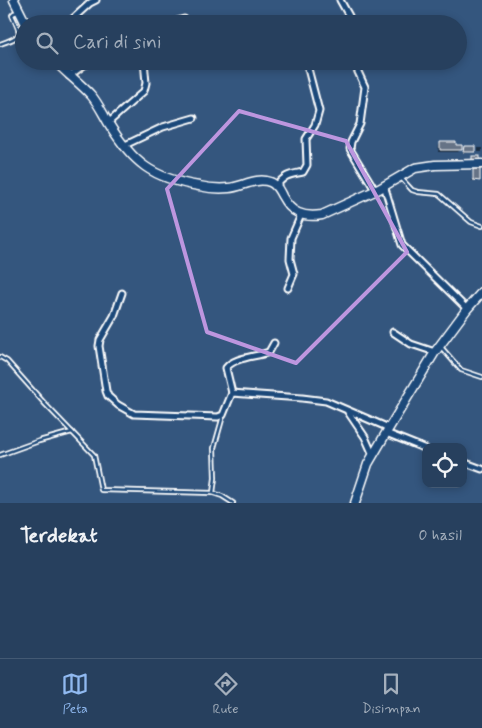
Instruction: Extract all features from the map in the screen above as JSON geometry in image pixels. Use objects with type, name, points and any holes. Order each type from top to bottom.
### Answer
[{"type":"street","points":[[14,0],[21,15]]},
{"type":"street","points":[[77,15],[96,0]]},
{"type":"street","points":[[340,0],[348,15]]},
{"type":"street","points":[[63,70],[91,95],[128,153],[152,171],[163,177],[209,188],[229,188],[262,181],[269,182],[276,186],[292,210],[301,215],[312,217],[322,215],[384,186],[407,172],[424,166],[482,164]]},
{"type":"street","points":[[69,76],[77,70]]},
{"type":"street","points":[[108,123],[144,91],[146,83],[145,70]]},
{"type":"street","points":[[276,186],[283,177],[291,173],[303,172],[307,165],[306,139],[315,125],[319,112],[308,70]]},
{"type":"street","points":[[357,70],[365,87],[360,124],[351,142],[350,150],[376,190]]},
{"type":"street","points":[[124,146],[163,127],[194,118]]},
{"type":"street","points":[[384,186],[400,239],[405,249],[467,309]]},
{"type":"street","points":[[288,288],[294,274],[290,259],[291,238],[301,215]]},
{"type":"street","points":[[355,503],[368,464],[387,430],[437,349],[482,292]]},
{"type":"street","points":[[122,293],[114,316],[100,340],[99,346],[104,385],[108,396],[118,405],[134,414],[200,417],[218,417],[223,415],[232,393],[226,368],[228,365],[269,352],[274,343]]},
{"type":"street","points":[[393,332],[411,344],[437,349]]},
{"type":"street","points":[[232,393],[326,402],[347,410],[422,447]]},
{"type":"street","points":[[347,410],[358,425],[373,455]]},
{"type":"street","points":[[467,463],[482,469]]},
{"type":"lane","points":[[15,21],[12,16],[14,13],[19,12]]},
{"type":"lane","points":[[0,44],[15,38]]},
{"type":"lane","points":[[400,176],[412,190],[439,194],[471,222],[482,226]]},
{"type":"lane","points":[[437,349],[461,370],[482,377]]},
{"type":"lane","points":[[0,357],[7,361],[94,454],[102,490],[213,493],[233,503]]},
{"type":"lane","points":[[213,493],[215,478],[214,448],[223,415]]},
{"type":"lane","points":[[0,455],[72,432]]},
{"type":"highlighted area","points":[[239,111],[346,141],[407,252],[296,363],[207,332],[167,189]]},
{"type":"building","points":[[440,142],[456,142],[456,145],[462,145],[462,150],[440,150]]},
{"type":"building","points":[[464,146],[475,146],[475,152],[463,152]]},
{"type":"building","points":[[472,156],[480,156],[480,161],[472,161]]},
{"type":"building","points":[[473,169],[480,169],[480,181],[473,180]]}]
